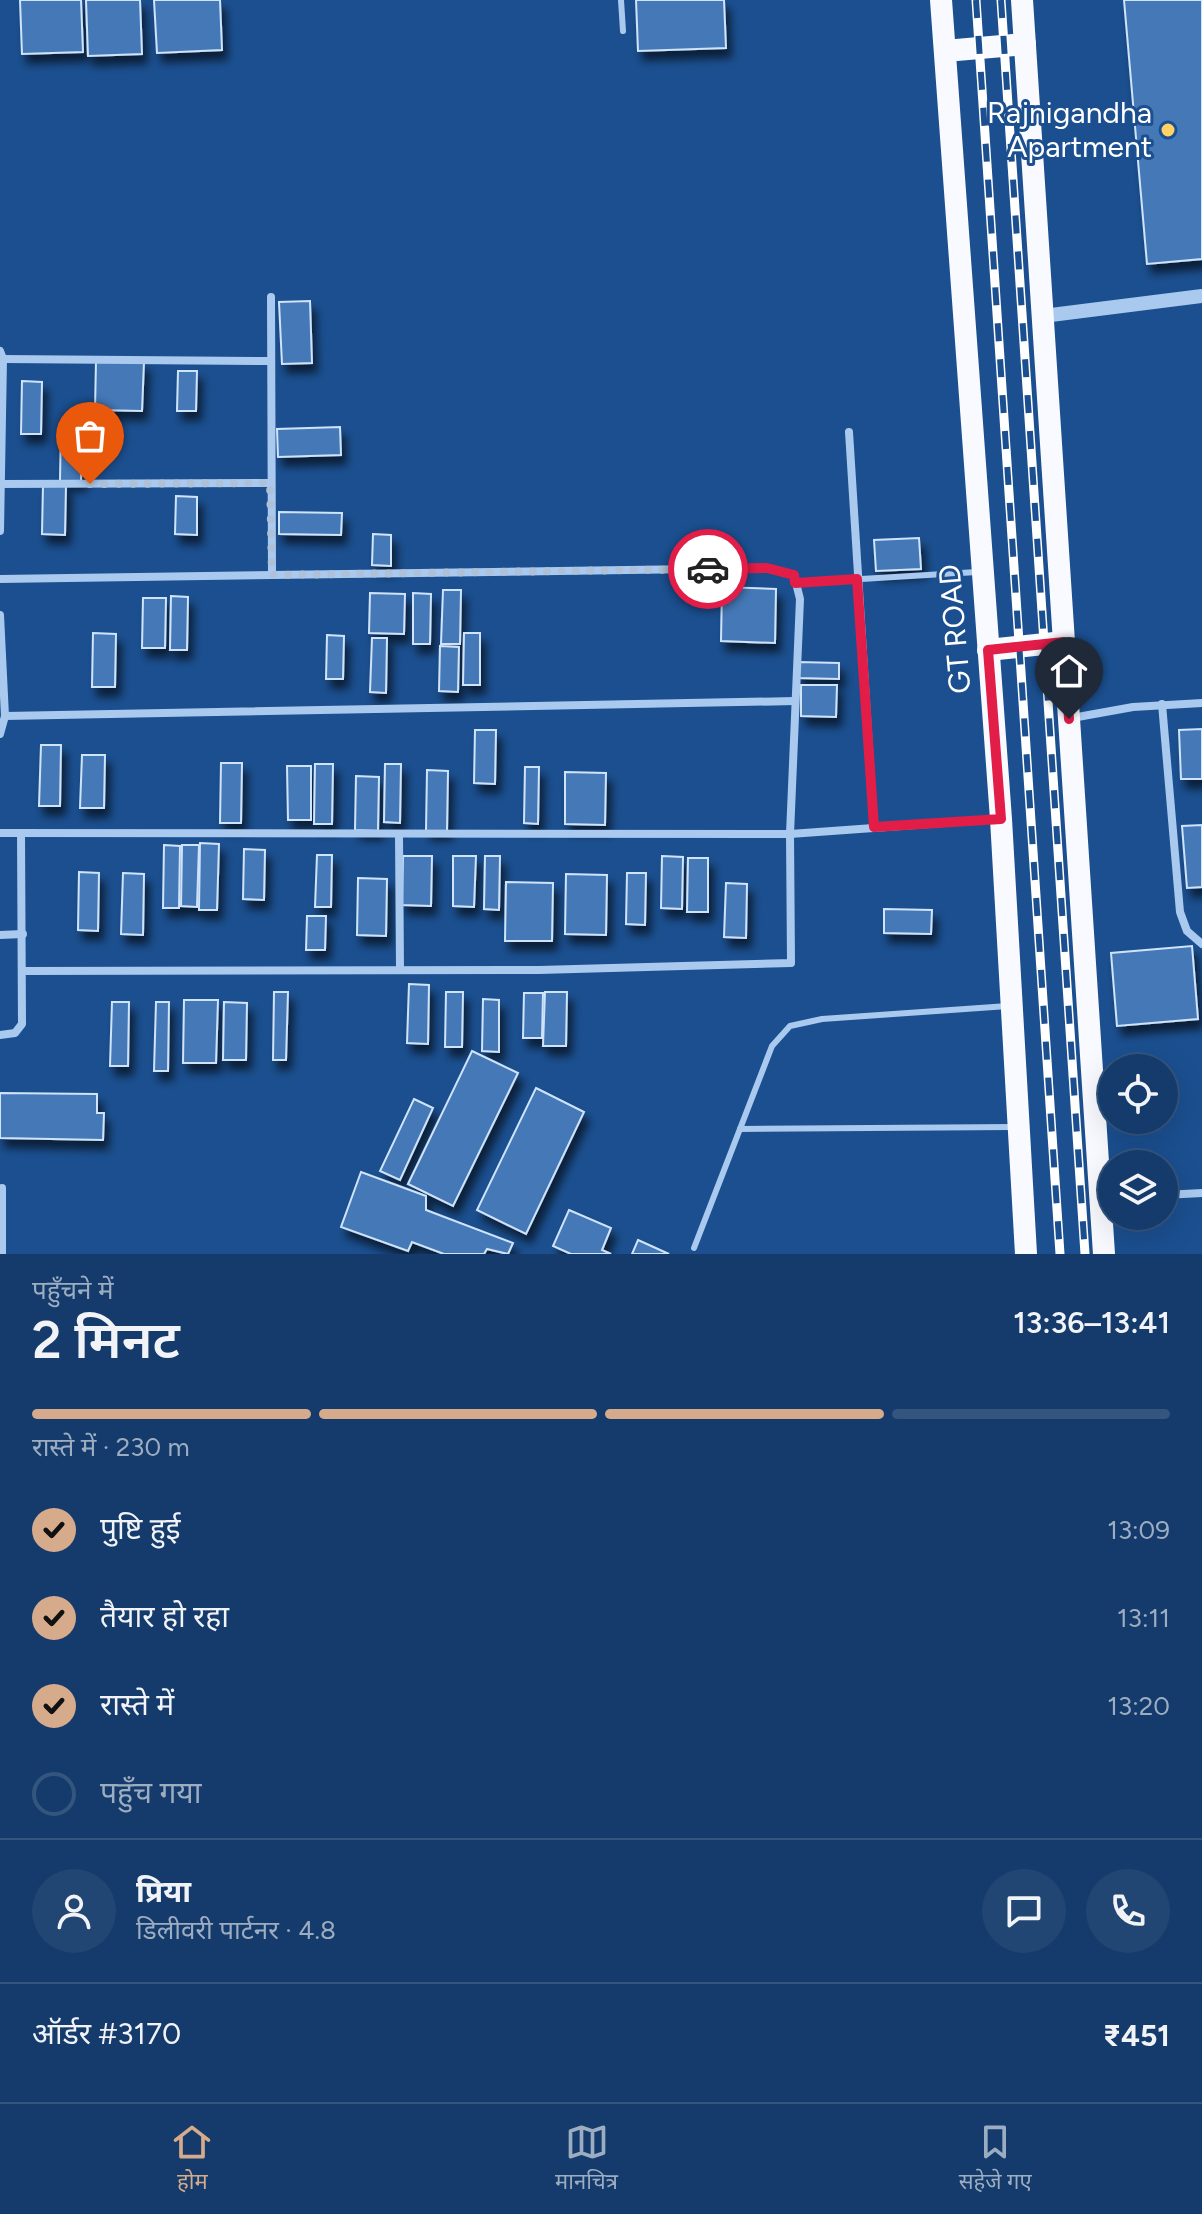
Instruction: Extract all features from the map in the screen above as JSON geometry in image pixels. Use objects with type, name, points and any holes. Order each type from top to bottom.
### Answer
[{"type":"highway","name":"GT ROAD","points":[[941,0],[980,572],[1001,819],[1026,1254]]},
{"type":"highway","points":[[1022,0],[1069,719],[1103,1150]]},
{"type":"highway","points":[[945,51],[1025,44]]},
{"type":"highway","points":[[988,650],[1064,642]]},
{"type":"highway","points":[[1104,1254],[1105,1230]]},
{"type":"street","points":[[1043,316],[1202,296]]},
{"type":"street","points":[[271,297],[272,575]]},
{"type":"street","points":[[0,531],[2,355],[270,361]]},
{"type":"street","points":[[849,432],[874,827]]},
{"type":"street","points":[[0,484],[270,483]]},
{"type":"street","points":[[0,579],[767,568],[794,575],[800,599],[790,834],[791,963],[400,970],[23,971]]},
{"type":"street","points":[[0,615],[5,716],[0,734]]},
{"type":"street","points":[[5,716],[795,701]]},
{"type":"street","points":[[1069,719],[1162,704],[1202,703]]},
{"type":"street","points":[[1162,704],[1180,912],[1187,931],[1202,944]]},
{"type":"street","points":[[0,833],[790,834],[1001,819]]},
{"type":"street","points":[[0,1035],[15,1033],[22,1024],[21,833]]},
{"type":"street","points":[[399,835],[400,970]]},
{"type":"street","points":[[0,935],[23,934]]},
{"type":"street","points":[[2,1188],[2,1254]]},
{"type":"street","points":[[1178,1194],[1202,1193]]},
{"type":"lane","points":[[621,0],[623,31]]},
{"type":"lane","points":[[795,583],[980,572]]},
{"type":"lane","points":[[694,1248],[772,1046],[790,1026],[822,1019],[1011,1006]]},
{"type":"lane","points":[[740,1129],[1018,1127]]},
{"type":"building","points":[[20,0],[81,0],[83,52],[22,54]]},
{"type":"building","points":[[86,0],[140,0],[142,54],[88,56]]},
{"type":"building","points":[[154,0],[220,0],[222,50],[157,53]]},
{"type":"building","points":[[636,0],[724,0],[726,48],[638,51]]},
{"type":"building","name":"Rajnigandha Apartment","points":[[1124,0],[1202,0],[1202,259],[1147,264]]},
{"type":"building","points":[[310,301],[312,363],[282,364],[279,302]]},
{"type":"building","points":[[96,361],[144,362],[142,411],[95,410]]},
{"type":"building","points":[[178,371],[197,371],[196,411],[177,411]]},
{"type":"building","points":[[22,381],[42,382],[41,434],[21,434]]},
{"type":"building","points":[[61,424],[82,424],[81,482],[60,481]]},
{"type":"building","points":[[340,427],[341,455],[278,457],[277,429]]},
{"type":"building","points":[[43,485],[66,485],[65,535],[42,534]]},
{"type":"building","points":[[176,496],[197,497],[197,535],[175,534]]},
{"type":"building","points":[[279,512],[342,513],[341,535],[279,534]]},
{"type":"building","points":[[373,534],[391,535],[391,566],[372,565]]},
{"type":"building","points":[[919,538],[921,569],[876,571],[874,540]]},
{"type":"building","points":[[722,587],[776,589],[775,643],[721,641]]},
{"type":"building","points":[[443,590],[461,590],[460,644],[441,644]]},
{"type":"building","points":[[370,593],[405,594],[404,634],[369,633]]},
{"type":"building","points":[[413,593],[431,594],[430,644],[413,644]]},
{"type":"building","points":[[171,596],[188,597],[187,650],[170,650]]},
{"type":"building","points":[[143,598],[166,598],[165,648],[142,648]]},
{"type":"building","points":[[93,633],[116,634],[115,687],[92,687]]},
{"type":"building","points":[[464,633],[480,633],[480,685],[463,685]]},
{"type":"building","points":[[327,635],[344,636],[343,679],[326,679]]},
{"type":"building","points":[[372,638],[387,638],[386,693],[370,692]]},
{"type":"building","points":[[440,646],[459,647],[458,692],[439,691]]},
{"type":"building","points":[[798,662],[839,663],[839,679],[798,678]]},
{"type":"building","points":[[801,685],[837,685],[836,717],[801,716]]},
{"type":"building","points":[[1202,729],[1202,779],[1181,779],[1179,730]]},
{"type":"building","points":[[475,730],[496,730],[495,784],[474,783]]},
{"type":"building","points":[[41,745],[61,745],[60,806],[39,806]]},
{"type":"building","points":[[82,755],[105,755],[104,808],[80,808]]},
{"type":"building","points":[[221,763],[242,763],[241,823],[220,823]]},
{"type":"building","points":[[315,764],[333,764],[332,824],[314,824]]},
{"type":"building","points":[[385,764],[401,764],[400,823],[384,822]]},
{"type":"building","points":[[287,766],[311,766],[311,820],[288,820]]},
{"type":"building","points":[[525,767],[539,767],[538,824],[524,823]]},
{"type":"building","points":[[427,770],[448,771],[447,831],[426,831]]},
{"type":"building","points":[[565,772],[606,773],[605,825],[565,824]]},
{"type":"building","points":[[356,776],[379,777],[378,831],[355,830]]},
{"type":"building","points":[[1202,825],[1202,887],[1187,888],[1182,826]]},
{"type":"building","points":[[200,843],[219,844],[217,910],[199,910]]},
{"type":"building","points":[[164,845],[180,846],[179,908],[163,908]]},
{"type":"building","points":[[182,845],[199,845],[197,907],[181,906]]},
{"type":"building","points":[[244,849],[265,850],[264,900],[243,899]]},
{"type":"building","points":[[317,855],[332,855],[331,907],[315,907]]},
{"type":"building","points":[[403,856],[432,856],[431,906],[402,905]]},
{"type":"building","points":[[453,856],[476,856],[474,907],[453,906]]},
{"type":"building","points":[[485,856],[500,856],[499,910],[484,909]]},
{"type":"building","points":[[662,856],[683,857],[682,909],[661,908]]},
{"type":"building","points":[[688,858],[708,858],[708,912],[687,912]]},
{"type":"building","points":[[79,872],[99,873],[98,931],[78,930]]},
{"type":"building","points":[[123,873],[144,874],[143,935],[121,934]]},
{"type":"building","points":[[627,873],[646,873],[645,925],[626,924]]},
{"type":"building","points":[[566,874],[607,875],[606,935],[565,934]]},
{"type":"building","points":[[358,878],[387,879],[386,936],[357,935]]},
{"type":"building","points":[[506,882],[553,883],[552,941],[505,941]]},
{"type":"building","points":[[726,883],[747,884],[746,938],[724,937]]},
{"type":"building","points":[[884,909],[932,910],[931,934],[884,933]]},
{"type":"building","points":[[307,916],[326,916],[325,950],[306,950]]},
{"type":"building","points":[[1192,946],[1198,1019],[1117,1026],[1111,953]]},
{"type":"building","points":[[409,984],[429,985],[428,1044],[407,1043]]},
{"type":"building","points":[[274,992],[288,992],[286,1060],[273,1060]]},
{"type":"building","points":[[446,992],[463,992],[462,1047],[445,1047]]},
{"type":"building","points":[[545,992],[567,992],[566,1046],[543,1046]]},
{"type":"building","points":[[524,993],[543,993],[542,1038],[523,1038]]},
{"type":"building","points":[[483,999],[499,1000],[499,1052],[482,1051]]},
{"type":"building","points":[[184,1000],[218,1000],[216,1063],[183,1063]]},
{"type":"building","points":[[112,1002],[129,1002],[128,1066],[110,1066]]},
{"type":"building","points":[[156,1002],[169,1002],[168,1071],[154,1071]]},
{"type":"building","points":[[224,1002],[247,1003],[246,1060],[223,1060]]},
{"type":"building","points":[[472,1051],[518,1073],[453,1206],[408,1184]]},
{"type":"building","points":[[536,1088],[584,1112],[526,1234],[477,1210]]},
{"type":"building","points":[[0,1093],[97,1094],[97,1113],[104,1113],[103,1140],[0,1138]]},
{"type":"building","points":[[414,1099],[433,1108],[400,1180],[380,1171]]},
{"type":"building","points":[[361,1172],[426,1196],[426,1210],[513,1243],[508,1254],[487,1249],[484,1254],[444,1254],[412,1242],[408,1251],[341,1227]]},
{"type":"building","points":[[569,1210],[611,1228],[602,1250],[611,1254],[571,1254],[553,1246]]},
{"type":"building","points":[[638,1240],[669,1254],[632,1254]]},
{"type":"railway","points":[[976,0],[1060,1254]]},
{"type":"railway","points":[[1001,0],[1085,1254]]},
{"type":"way so far","points":[[90,484],[270,483],[272,575],[708,569]]},
{"type":"place","name":"Rajnigandha Apartment","points":[[1168,130]]},
{"type":"route","points":[[708,569],[782,569],[794,575],[795,583],[857,579],[874,827],[1001,819],[988,650],[1064,642],[1069,719]]}]
